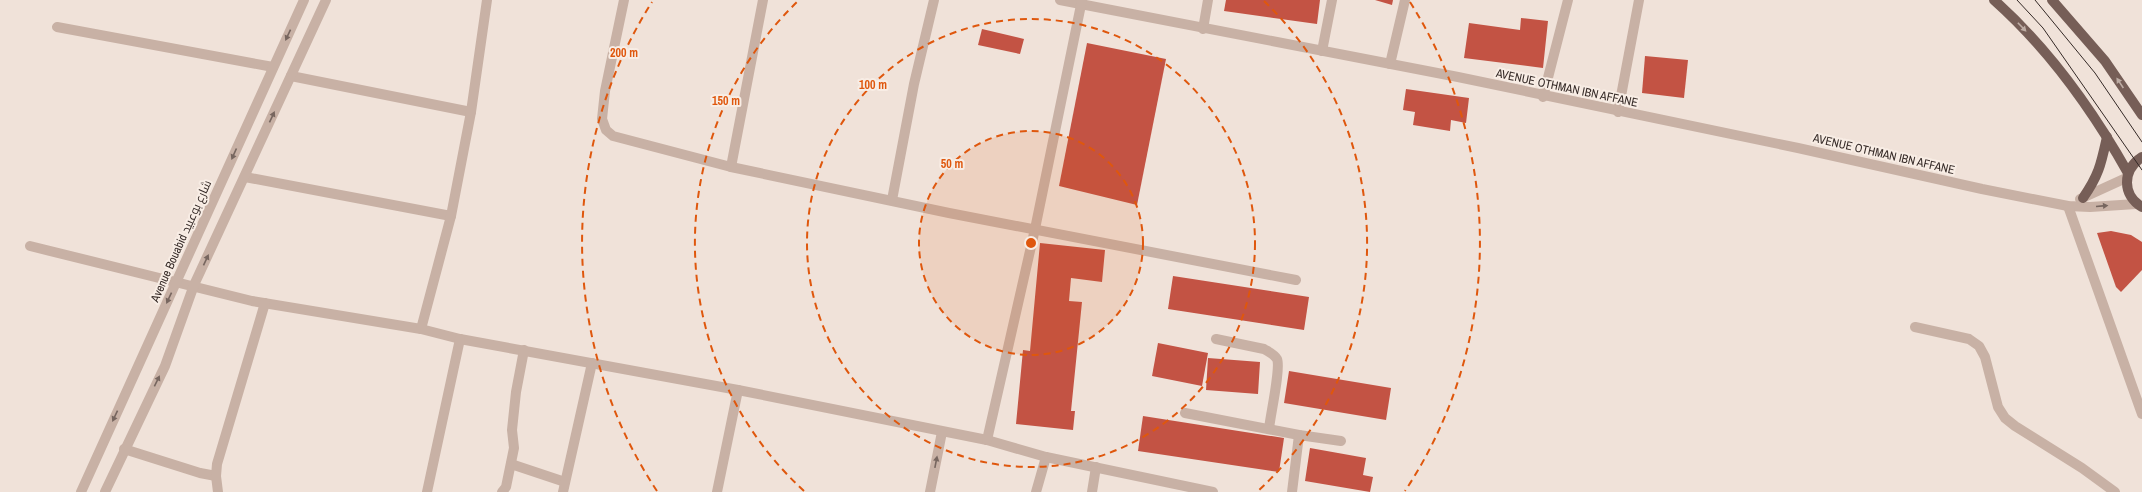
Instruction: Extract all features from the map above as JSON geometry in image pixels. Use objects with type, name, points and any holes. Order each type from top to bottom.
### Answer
[{"type":"main road","points":[[1994,0],[2038,44],[2089,110],[2107,137],[2127,175],[2128,192],[2139,206]]},
{"type":"main road","points":[[2052,0],[2105,61],[2142,115]]},
{"type":"main road","points":[[2083,198],[2096,179],[2100,169],[2107,137]]},
{"type":"main road","points":[[2127,175],[2136,161],[2142,157]]},
{"type":"street","name":"Avenue Bouabid شارع بوعبيد","points":[[81,492],[304,0]]},
{"type":"street","points":[[105,492],[124,449],[165,366],[194,285],[326,0]]},
{"type":"street","points":[[421,329],[451,216],[471,112],[487,0]]},
{"type":"street","points":[[624,0],[605,91],[602,119],[606,130],[613,136],[731,167],[1296,280]]},
{"type":"street","points":[[731,167],[763,0]]},
{"type":"street","points":[[892,200],[914,84],[934,0]]},
{"type":"street","name":"AVENUE OTHMAN IBN AFFANE","points":[[1060,0],[1082,2],[1203,29],[1390,64],[2068,206],[2139,206]]},
{"type":"street","points":[[1203,29],[1208,0]]},
{"type":"street","points":[[1322,51],[1332,0]]},
{"type":"street","points":[[1390,64],[1405,0]]},
{"type":"street","points":[[1543,96],[1568,0]]},
{"type":"street","points":[[1618,112],[1639,0]]},
{"type":"street","points":[[987,440],[1035,229],[1082,2]]},
{"type":"street","points":[[58,27],[273,67]]},
{"type":"street","points":[[291,76],[471,112]]},
{"type":"street","points":[[2127,175],[2068,206],[2142,414]]},
{"type":"street","points":[[245,177],[451,216]]},
{"type":"street","points":[[30,246],[265,303],[421,329],[460,339],[738,390],[987,440],[1046,457],[1213,492]]},
{"type":"street","points":[[218,492],[216,476],[265,303]]},
{"type":"street","points":[[1916,327],[1968,340],[1979,346],[1985,357],[1998,407],[2005,418],[2015,426],[2082,468],[2115,492]]},
{"type":"street","points":[[427,492],[460,339]]},
{"type":"street","points":[[1216,340],[1264,349],[1277,359],[1269,429]]},
{"type":"street","points":[[502,492],[506,487],[514,448],[512,430],[516,392],[524,350]]},
{"type":"street","points":[[511,464],[564,487],[592,363]]},
{"type":"street","points":[[717,492],[738,390]]},
{"type":"street","points":[[1184,413],[1299,435],[1341,441]]},
{"type":"street","points":[[930,492],[942,432]]},
{"type":"street","points":[[1292,492],[1299,435]]},
{"type":"street","points":[[124,449],[200,473],[216,476]]},
{"type":"street","points":[[1036,492],[1046,457]]},
{"type":"street","points":[[1092,492],[1096,467]]},
{"type":"building","points":[[1226,0],[1320,0],[1317,24],[1224,11]]},
{"type":"building","points":[[1375,0],[1393,0],[1392,5]]},
{"type":"building","points":[[1521,18],[1548,21],[1543,68],[1464,58],[1469,23],[1520,30]]},
{"type":"building","points":[[982,29],[1024,39],[1020,54],[978,45]]},
{"type":"building","points":[[1087,43],[1166,59],[1137,205],[1059,186]]},
{"type":"building","points":[[1645,56],[1688,60],[1684,98],[1642,93]]},
{"type":"building","points":[[1406,89],[1469,98],[1466,123],[1451,120],[1450,131],[1413,125],[1415,112],[1403,110]]},
{"type":"building","points":[[2111,231],[2131,235],[2142,242],[2142,270],[2121,292],[2116,287],[2097,233]]},
{"type":"building","points":[[1040,243],[1105,250],[1102,282],[1071,278],[1069,301],[1082,302],[1071,411],[1075,411],[1073,430],[1016,424],[1023,350],[1030,351]]},
{"type":"building","points":[[1173,276],[1309,297],[1304,330],[1168,309]]},
{"type":"building","points":[[1158,343],[1208,353],[1202,386],[1152,376]]},
{"type":"building","points":[[1208,358],[1260,362],[1258,394],[1206,390]]},
{"type":"building","points":[[1289,371],[1391,388],[1386,420],[1284,403]]},
{"type":"building","points":[[1143,416],[1284,438],[1279,472],[1138,451]]},
{"type":"building","points":[[1310,448],[1366,458],[1363,475],[1373,477],[1370,492],[1305,481]]},
{"type":"tram line","points":[[2017,0],[2043,28],[2142,170]]},
{"type":"tram line","points":[[2035,0],[2095,73],[2142,142]]}]
